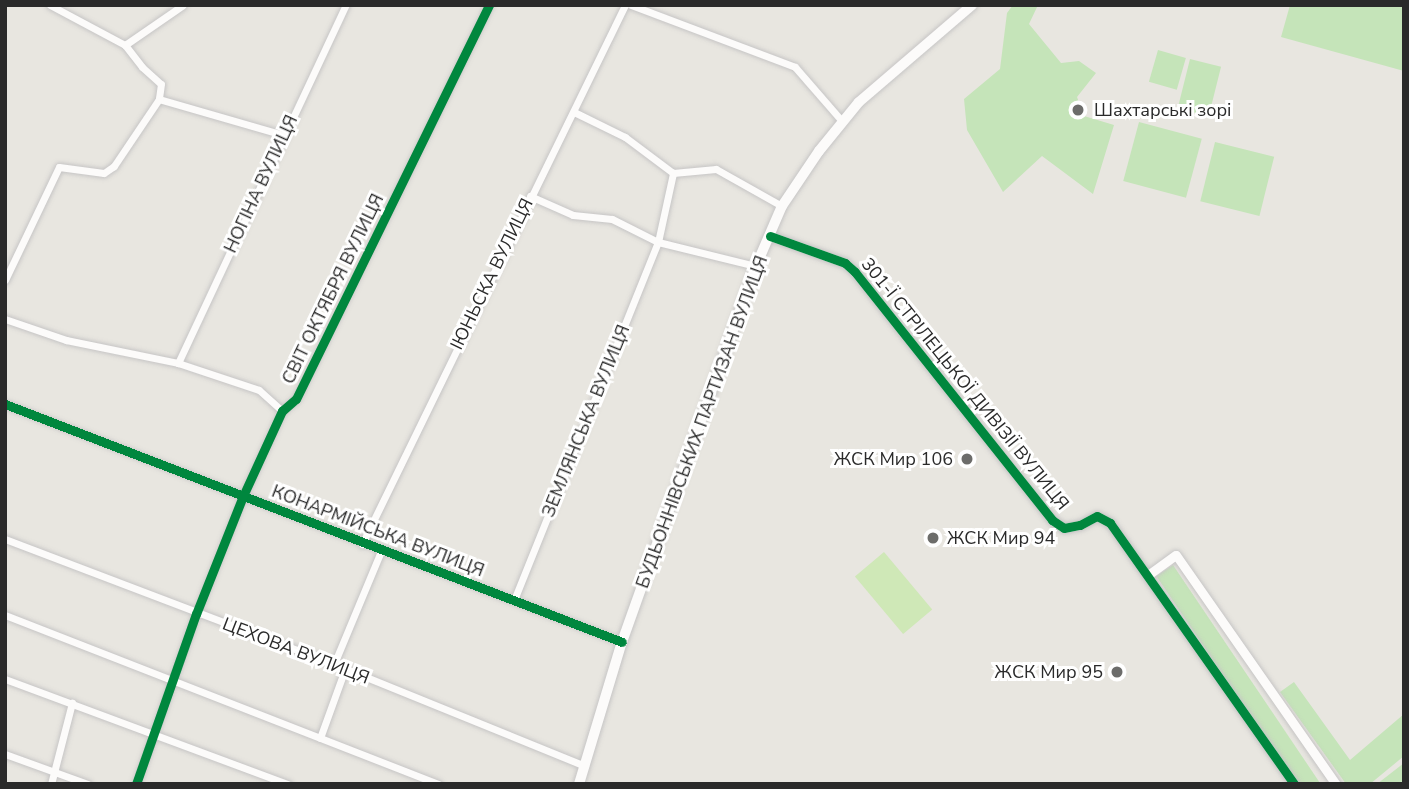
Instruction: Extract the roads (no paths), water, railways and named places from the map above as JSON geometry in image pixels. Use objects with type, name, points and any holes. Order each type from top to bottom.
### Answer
[{"type":"main road","name":"БУДЬОННІВСЬКИХ ПАРТИЗАН ВУЛИЦЯ","points":[[579,784],[622,642],[757,266],[782,206],[842,121],[878,83],[972,5]]},
{"type":"street","points":[[5,280],[59,167],[104,173],[114,166],[159,99],[161,83],[125,46],[50,5]]},
{"type":"street","points":[[125,46],[183,5]]},
{"type":"street","name":"НОГІНА ВУЛИЦЯ","points":[[178,363],[346,5]]},
{"type":"street","name":"СВІТ ОКТЯБРЯ ВУЛИЦЯ","points":[[135,784],[196,614],[243,496],[282,411],[296,399],[489,5]]},
{"type":"street","name":"IЮНЬСКА ВУЛИЦЯ","points":[[362,544],[625,5]]},
{"type":"street","points":[[631,5],[795,66],[842,121]]},
{"type":"street","points":[[159,99],[284,135]]},
{"type":"street","points":[[574,112],[625,137],[673,173],[716,169],[782,206]]},
{"type":"street","name":"ЗЕМЛЯНСЬКА ВУЛИЦЯ","points":[[514,600],[658,242],[673,173]]},
{"type":"street","points":[[530,196],[573,215],[612,219],[658,242],[757,266]]},
{"type":"street","name":"301-Ї СТРІЛЕЦЬКОЇ ДИВІЗІЇ ВУЛИЦЯ","points":[[770,236],[845,262],[855,272],[1052,520],[1064,528],[1080,525],[1097,516],[1103,518],[1148,575],[1294,784]]},
{"type":"street","points":[[5,319],[66,340],[178,363],[259,390],[282,411]]},
{"type":"street","name":"КОНАРМІЙСЬКА ВУЛИЦЯ","points":[[5,404],[362,544],[622,642]]},
{"type":"street","name":"ЦЕХОВА ВУЛИЦЯ","points":[[5,539],[196,614],[334,664],[585,766]]},
{"type":"street","points":[[334,664],[381,551]]},
{"type":"street","points":[[1148,575],[1176,555],[1336,784]]},
{"type":"street","points":[[5,615],[438,784]]},
{"type":"street","points":[[320,738],[345,669]]},
{"type":"street","points":[[5,678],[288,784]]},
{"type":"street","points":[[51,784],[72,703]]},
{"type":"street","points":[[5,754],[88,784]]},
{"type":"place","name":"Шахтарські зорі","points":[[1078,110]]},
{"type":"place","name":"ЖСК Мир 106","points":[[967,459]]},
{"type":"place","name":"ЖСК Мир 94","points":[[933,538]]},
{"type":"place","name":"ЖСК Мир 95","points":[[1117,672]]}]
